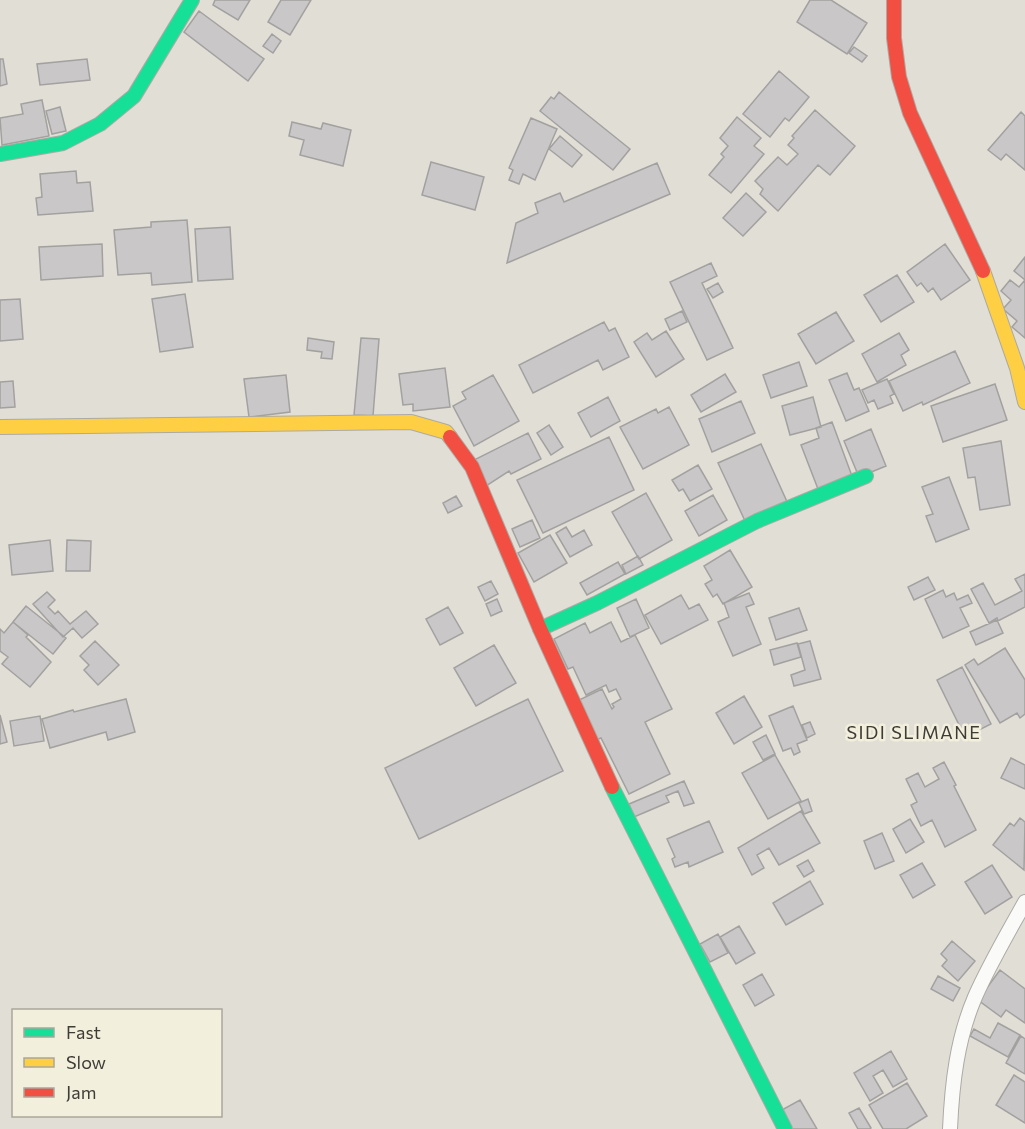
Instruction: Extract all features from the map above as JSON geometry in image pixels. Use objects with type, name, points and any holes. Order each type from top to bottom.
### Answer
[{"type":"main road","points":[[0,154],[63,143],[100,124],[134,96],[192,0]]},
{"type":"main road","points":[[894,0],[894,38],[899,77],[910,113],[985,275],[1017,368],[1025,402]]},
{"type":"main road","points":[[0,427],[411,422],[446,432],[472,467],[540,629],[602,767],[785,1129]]},
{"type":"main road","points":[[540,629],[597,603],[757,522],[866,476]]},
{"type":"street","points":[[950,1129],[952,1084],[961,1040],[975,997],[1025,902]]},
{"type":"building","points":[[215,0],[250,0],[238,20],[213,5]]},
{"type":"building","points":[[281,0],[311,0],[290,35],[268,22]]},
{"type":"building","points":[[810,0],[831,0],[867,23],[847,54],[797,22]]},
{"type":"building","points":[[199,11],[264,59],[248,81],[184,32]]},
{"type":"building","points":[[272,34],[281,41],[273,53],[263,46]]},
{"type":"building","points":[[854,47],[867,56],[862,62],[849,53]]},
{"type":"building","points":[[0,59],[3,59],[7,84],[0,86]]},
{"type":"building","points":[[87,59],[90,80],[40,85],[37,64]]},
{"type":"building","points":[[779,71],[809,97],[789,121],[785,118],[770,137],[743,114]]},
{"type":"building","points":[[559,92],[630,149],[613,170],[540,111],[551,97],[554,99]]},
{"type":"building","points":[[42,100],[49,136],[2,145],[0,118],[23,114],[21,104]]},
{"type":"building","points":[[60,107],[66,131],[52,134],[46,111]]},
{"type":"building","points":[[815,110],[855,146],[830,175],[818,165],[778,211],[760,194],[763,189],[755,181],[778,157],[787,165],[798,154],[788,145],[794,138],[792,136]]},
{"type":"building","points":[[1021,112],[1025,116],[1025,170],[1006,154],[1001,160],[988,150]]},
{"type":"building","points":[[737,117],[761,138],[754,146],[764,154],[731,193],[709,175],[724,157],[721,154],[728,146],[720,138]]},
{"type":"building","points":[[531,118],[557,129],[535,180],[523,174],[519,184],[509,180],[513,170],[509,168]]},
{"type":"building","points":[[292,122],[321,129],[323,123],[351,130],[343,166],[300,155],[304,140],[289,136]]},
{"type":"building","points":[[560,136],[582,155],[572,167],[549,149]]},
{"type":"building","points":[[431,162],[484,177],[475,210],[422,195]]},
{"type":"building","points":[[657,163],[670,194],[507,263],[516,223],[538,213],[535,203],[560,193],[564,202]]},
{"type":"building","points":[[76,171],[77,183],[90,182],[93,211],[38,215],[36,198],[42,197],[40,174]]},
{"type":"building","points":[[746,193],[766,212],[743,236],[723,218]]},
{"type":"building","points":[[187,220],[192,282],[152,285],[151,273],[118,275],[114,230],[151,227],[151,222]]},
{"type":"building","points":[[230,227],[233,279],[198,281],[195,229]]},
{"type":"building","points":[[102,244],[103,276],[41,280],[39,247]]},
{"type":"building","points":[[945,244],[970,280],[941,300],[933,288],[928,292],[921,283],[917,286],[907,272]]},
{"type":"building","points":[[1025,257],[1025,280],[1014,271]]},
{"type":"building","points":[[711,263],[717,276],[702,283],[733,348],[707,360],[670,282]]},
{"type":"building","points":[[897,275],[914,302],[881,322],[864,295]]},
{"type":"building","points":[[1010,280],[1019,287],[1025,280],[1025,338],[1012,327],[1017,321],[1003,309],[1011,300],[1001,291]]},
{"type":"building","points":[[718,283],[723,292],[713,298],[707,289]]},
{"type":"building","points":[[185,294],[193,347],[160,352],[152,299]]},
{"type":"building","points":[[20,299],[23,339],[0,341],[0,300]]},
{"type":"building","points":[[682,311],[687,322],[670,330],[665,319]]},
{"type":"building","points":[[836,312],[854,341],[816,364],[798,334]]},
{"type":"building","points":[[604,322],[609,331],[615,328],[629,357],[603,370],[598,360],[533,393],[519,365]]},
{"type":"building","points":[[666,331],[684,359],[656,377],[634,342],[647,333],[652,340]]},
{"type":"building","points":[[899,333],[909,350],[901,355],[906,365],[877,382],[862,354]]},
{"type":"building","points":[[308,338],[334,342],[332,359],[321,358],[322,352],[307,350]]},
{"type":"building","points":[[361,338],[379,339],[373,416],[354,415]]},
{"type":"building","points":[[955,351],[970,383],[923,405],[922,402],[903,411],[889,381]]},
{"type":"building","points":[[799,362],[807,386],[771,398],[763,375]]},
{"type":"building","points":[[445,368],[450,407],[413,411],[413,404],[403,405],[399,374]]},
{"type":"building","points":[[847,373],[854,390],[859,388],[869,411],[846,421],[829,380]]},
{"type":"building","points":[[725,374],[736,392],[701,412],[691,395]]},
{"type":"building","points":[[286,375],[290,412],[249,417],[244,379]]},
{"type":"building","points":[[493,375],[519,421],[474,446],[453,406],[466,399],[462,392]]},
{"type":"building","points":[[887,379],[894,394],[890,396],[893,403],[878,409],[874,400],[868,403],[862,390]]},
{"type":"building","points":[[13,381],[15,407],[0,408],[0,382]]},
{"type":"building","points":[[995,384],[1007,420],[943,442],[931,406]]},
{"type":"building","points":[[608,397],[620,421],[591,437],[578,413]]},
{"type":"building","points":[[813,397],[821,427],[790,435],[782,406]]},
{"type":"building","points":[[741,401],[755,433],[712,452],[699,419]]},
{"type":"building","points":[[669,407],[689,445],[643,469],[620,427],[656,409],[658,413]]},
{"type":"building","points":[[832,422],[852,476],[818,489],[801,445],[819,438],[816,428]]},
{"type":"building","points":[[549,425],[563,447],[551,455],[537,433]]},
{"type":"building","points":[[871,429],[886,466],[859,477],[844,441]]},
{"type":"building","points":[[528,433],[541,459],[511,474],[509,471],[483,488],[470,462]]},
{"type":"building","points":[[609,437],[634,490],[543,533],[517,480]]},
{"type":"building","points":[[1001,441],[1010,505],[980,510],[975,477],[968,478],[963,448]]},
{"type":"building","points":[[761,444],[788,504],[746,523],[718,463]]},
{"type":"building","points":[[698,465],[712,489],[690,501],[683,489],[679,491],[672,480]]},
{"type":"building","points":[[949,477],[969,529],[936,542],[926,516],[933,514],[922,487]]},
{"type":"building","points":[[646,493],[672,540],[639,559],[612,512]]},
{"type":"building","points":[[713,495],[727,520],[699,536],[685,511]]},
{"type":"building","points":[[456,496],[462,506],[448,513],[443,503]]},
{"type":"building","points":[[532,520],[540,538],[520,547],[512,529]]},
{"type":"building","points":[[566,527],[572,537],[584,530],[592,545],[570,557],[556,533]]},
{"type":"building","points":[[550,535],[567,563],[534,582],[518,553]]},
{"type":"building","points":[[50,540],[53,571],[12,575],[9,545]]},
{"type":"building","points":[[67,540],[91,541],[90,571],[66,571]]},
{"type":"building","points":[[730,550],[752,587],[723,604],[717,594],[713,597],[705,584],[712,580],[704,566]]},
{"type":"building","points":[[638,556],[643,565],[626,574],[622,565]]},
{"type":"building","points":[[618,562],[625,574],[587,595],[580,583]]},
{"type":"building","points":[[1025,574],[1025,607],[998,621],[997,618],[989,623],[971,589],[983,583],[995,605],[1022,591],[1015,579]]},
{"type":"building","points":[[928,577],[935,590],[914,600],[908,587]]},
{"type":"building","points":[[491,581],[498,594],[485,601],[478,587]]},
{"type":"building","points":[[943,590],[946,597],[954,593],[957,600],[968,595],[972,603],[960,608],[969,626],[943,638],[925,599]]},
{"type":"building","points":[[47,592],[55,600],[48,607],[55,614],[58,611],[70,624],[86,611],[98,624],[82,638],[73,628],[63,637],[33,604]]},
{"type":"building","points":[[749,593],[754,604],[746,607],[761,644],[733,656],[718,622],[729,617],[724,603]]},
{"type":"building","points":[[681,595],[689,609],[699,604],[708,620],[661,644],[645,615]]},
{"type":"building","points":[[497,599],[502,611],[491,616],[486,604]]},
{"type":"building","points":[[636,599],[649,628],[630,637],[617,608]]},
{"type":"building","points":[[26,606],[66,638],[53,654],[13,622]]},
{"type":"building","points":[[448,607],[463,633],[440,645],[426,619]]},
{"type":"building","points":[[799,608],[807,630],[776,640],[769,618]]},
{"type":"building","points":[[997,620],[1003,633],[976,645],[970,632]]},
{"type":"building","points":[[13,622],[28,635],[26,637],[51,662],[30,687],[2,664],[8,657],[0,651],[0,629],[4,633]]},
{"type":"building","points":[[611,622],[621,642],[635,635],[672,709],[645,722],[670,774],[629,794],[601,738],[596,740],[577,701],[602,689],[612,709],[614,707],[612,704],[621,699],[616,689],[609,692],[606,685],[586,695],[573,667],[568,669],[554,639],[585,623],[590,633]]},
{"type":"building","points":[[95,641],[119,665],[98,685],[84,670],[89,665],[80,656]]},
{"type":"building","points":[[810,641],[821,679],[794,686],[791,675],[805,670],[798,644]]},
{"type":"building","points":[[797,643],[801,657],[774,665],[770,650]]},
{"type":"building","points":[[494,645],[516,683],[476,706],[454,668]]},
{"type":"building","points":[[1005,648],[1025,680],[1025,714],[1020,718],[1017,713],[1000,723],[965,665],[974,659],[978,665]]},
{"type":"building","points":[[962,667],[991,724],[965,737],[937,680]]},
{"type":"building","points":[[744,696],[762,727],[734,744],[716,713]]},
{"type":"building","points":[[126,699],[135,732],[108,740],[106,732],[50,748],[42,719]]},
{"type":"building","points":[[528,699],[563,771],[419,839],[385,768]]},
{"type":"building","points":[[793,706],[807,740],[797,744],[800,752],[794,755],[791,748],[783,751],[769,716]]},
{"type":"building","points":[[0,715],[7,742],[0,744]]},
{"type":"building","points":[[40,716],[44,741],[14,746],[10,721]]},
{"type":"building","points":[[810,722],[815,734],[807,738],[802,725]]},
{"type":"building","points":[[766,735],[775,754],[763,760],[753,742]]},
{"type":"building","points":[[775,755],[801,801],[768,819],[742,773]]},
{"type":"building","points":[[1011,758],[1025,765],[1025,789],[1001,778]]},
{"type":"building","points":[[944,762],[976,830],[945,847],[932,820],[921,826],[911,805],[917,802],[906,779],[918,773],[925,787],[939,779],[933,768]]},
{"type":"building","points":[[684,781],[694,803],[684,806],[678,791],[666,796],[669,802],[634,817],[629,804]]},
{"type":"building","points":[[808,799],[812,811],[804,814],[799,803]]},
{"type":"building","points":[[801,811],[820,843],[779,865],[769,848],[757,855],[764,868],[752,875],[738,848]]},
{"type":"building","points":[[1020,818],[1025,822],[1024,870],[993,845],[1010,823],[1014,826]]},
{"type":"building","points":[[910,819],[924,842],[906,853],[893,829]]},
{"type":"building","points":[[709,821],[723,852],[689,867],[688,862],[675,867],[672,859],[675,857],[667,839]]},
{"type":"building","points":[[882,833],[894,861],[875,869],[864,841]]},
{"type":"building","points":[[808,860],[814,871],[804,877],[797,866]]},
{"type":"building","points":[[922,863],[935,885],[913,898],[900,875]]},
{"type":"building","points":[[992,865],[1012,897],[985,914],[965,882]]},
{"type":"building","points":[[810,881],[823,904],[786,925],[773,903]]},
{"type":"building","points":[[739,926],[755,953],[736,964],[720,937]]},
{"type":"building","points":[[718,934],[728,953],[710,962],[700,944]]},
{"type":"building","points":[[952,941],[975,961],[958,981],[942,966],[947,960],[941,954]]},
{"type":"building","points":[[1000,970],[1025,989],[1025,1023],[1006,1010],[1001,1017],[978,1000]]},
{"type":"building","points":[[762,974],[774,995],[755,1006],[743,985]]},
{"type":"building","points":[[938,976],[960,988],[953,1001],[931,989]]},
{"type":"building","points":[[998,1023],[1020,1035],[1008,1057],[970,1036],[974,1029],[990,1038]]},
{"type":"building","points":[[1021,1036],[1025,1039],[1025,1074],[1006,1063]]},
{"type":"building","points":[[891,1051],[907,1079],[893,1087],[883,1070],[873,1076],[883,1093],[870,1101],[854,1073]]},
{"type":"building","points":[[1014,1075],[1025,1082],[1025,1123],[996,1105]]},
{"type":"building","points":[[907,1083],[927,1116],[906,1129],[883,1129],[869,1105]]},
{"type":"building","points":[[800,1100],[817,1129],[791,1129],[780,1111]]},
{"type":"building","points":[[859,1108],[870,1129],[858,1129],[849,1113]]},
{"type":"traffic: fast","points":[[0,154],[63,143],[100,124],[134,96],[192,0]]},
{"type":"traffic: fast","points":[[540,629],[597,603],[757,521],[866,476]]},
{"type":"traffic: fast","points":[[612,787],[785,1129]]},
{"type":"traffic: slow","points":[[983,271],[1017,368],[1025,402]]},
{"type":"traffic: slow","points":[[0,427],[411,422],[446,432],[450,437]]},
{"type":"traffic: jam","points":[[894,0],[894,38],[899,77],[910,113],[983,271]]},
{"type":"traffic: jam","points":[[450,437],[472,467],[540,629],[612,787]]},
{"type":"district","name":"SIDI SLIMANE","points":[[914,733]]}]
